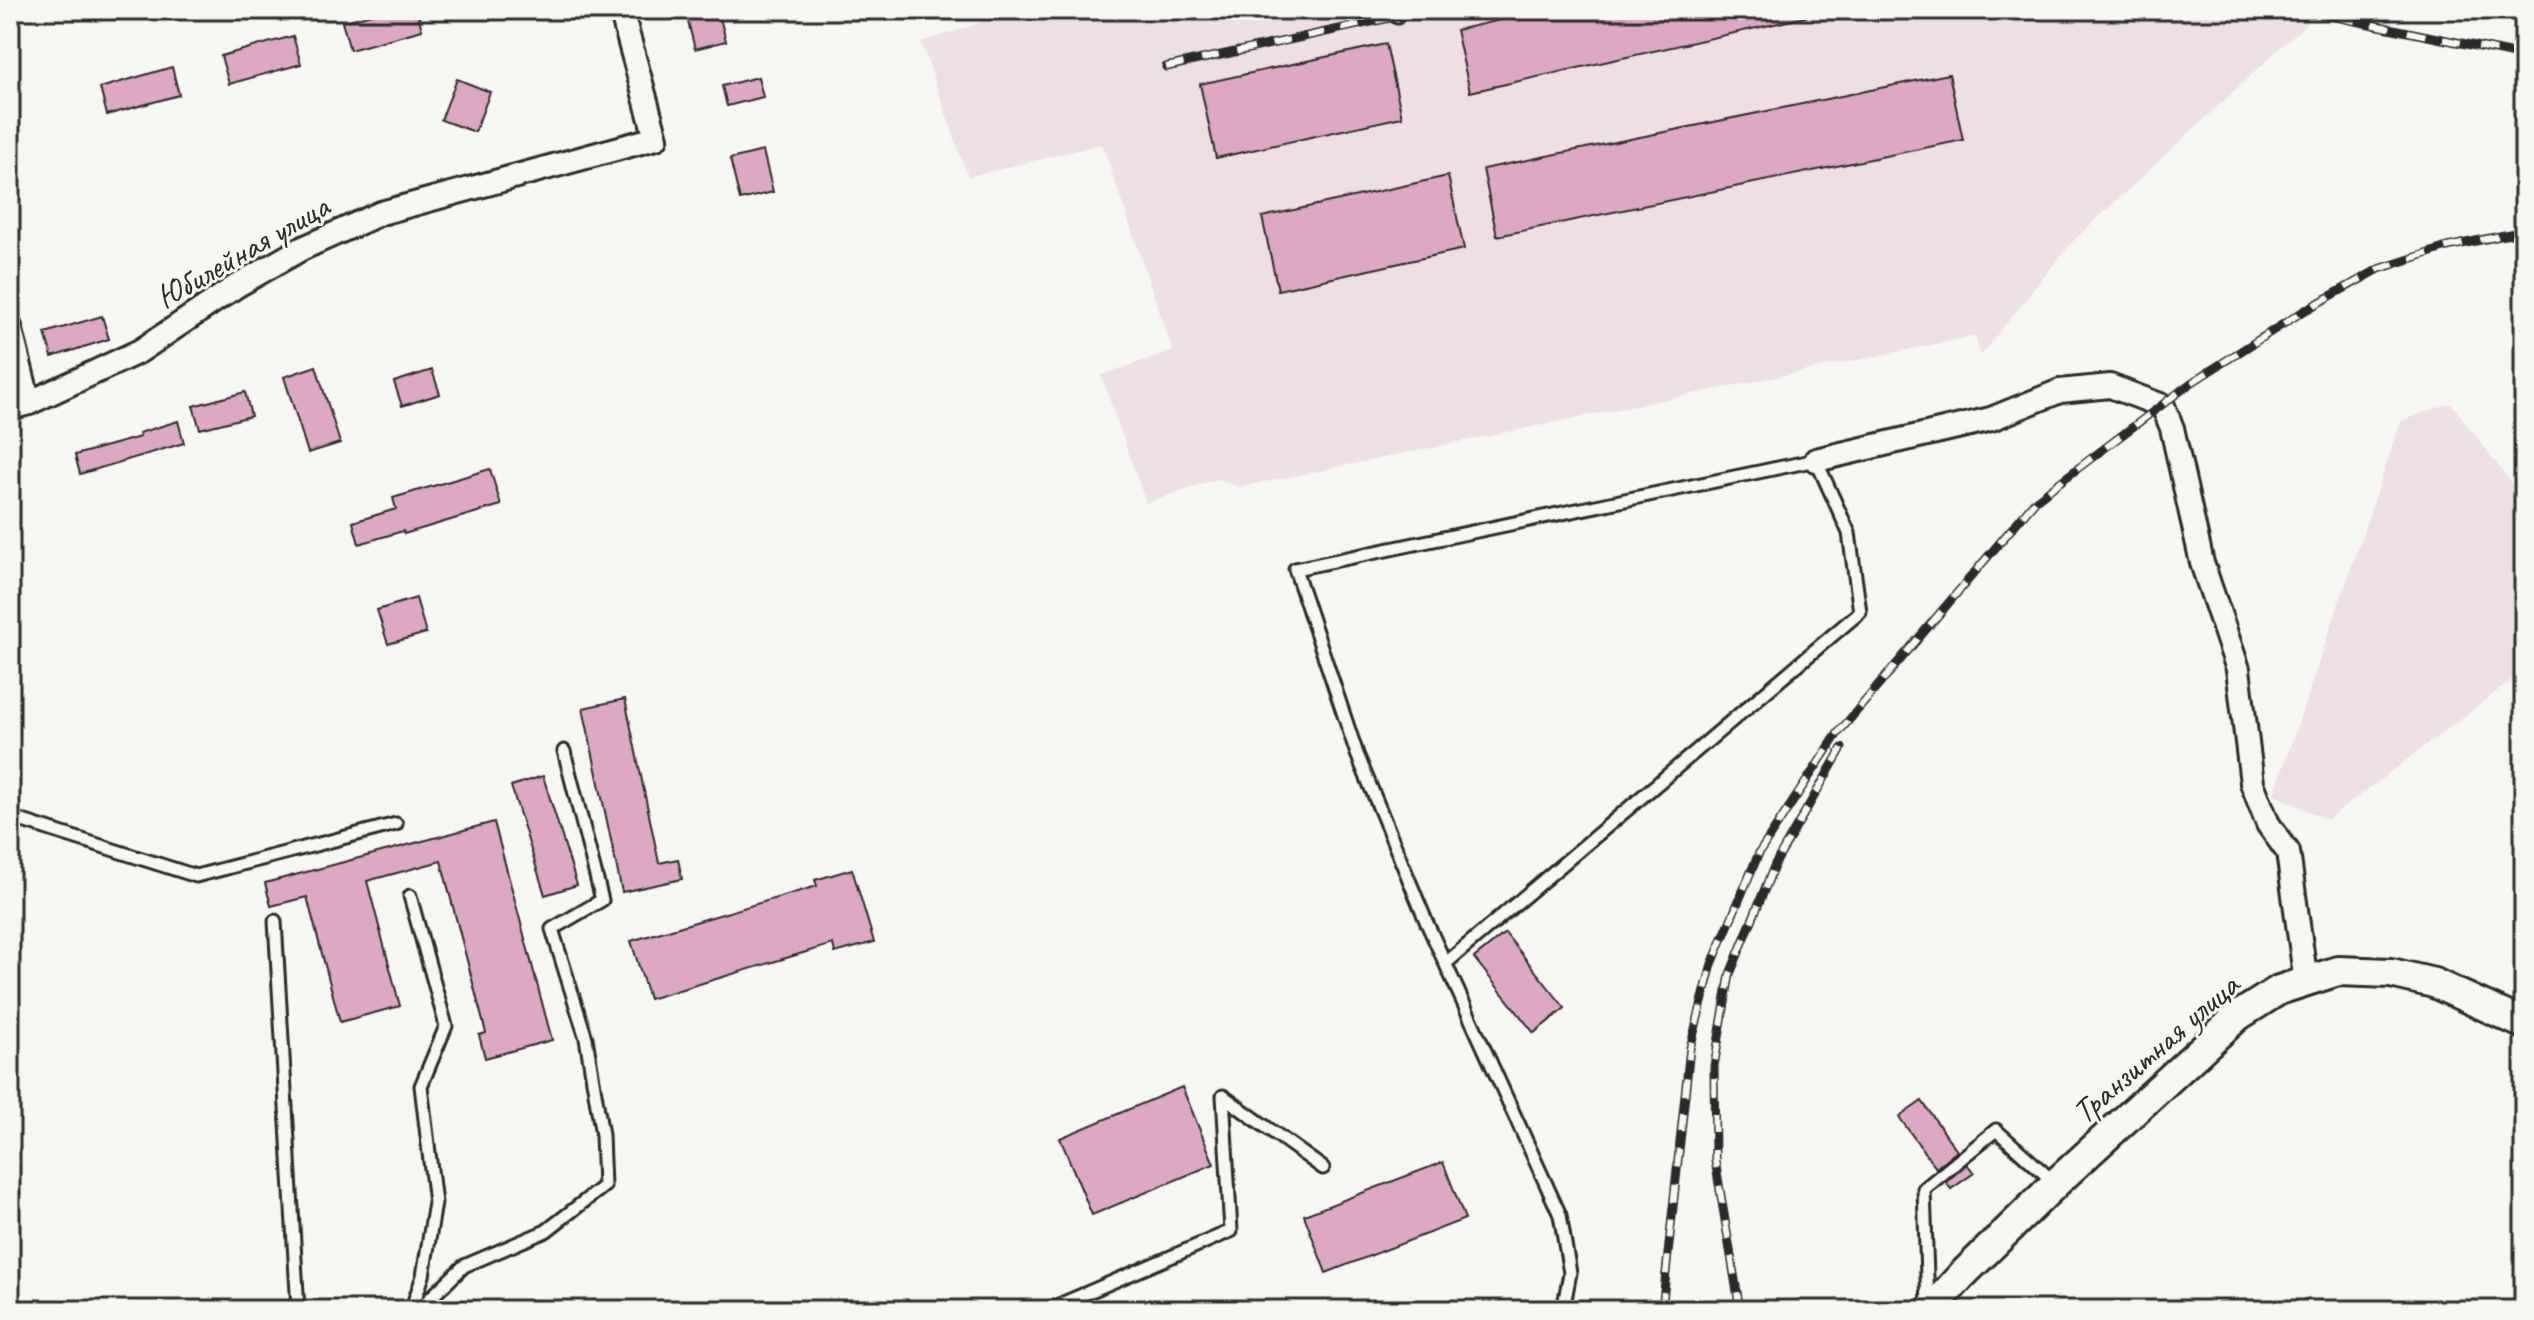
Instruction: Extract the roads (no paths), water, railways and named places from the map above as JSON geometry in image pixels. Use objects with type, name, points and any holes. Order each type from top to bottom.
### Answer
[{"type":"street","name":"Юбилейная улица","points":[[19,405],[140,351],[263,270],[381,213],[656,138],[621,10]]},
{"type":"street","points":[[10,327],[19,405]]},
{"type":"street","points":[[1816,460],[1991,419],[2060,391],[2110,386],[2163,406],[2172,428],[2202,563],[2238,669],[2252,783],[2268,824],[2288,852],[2306,982]]},
{"type":"street","name":"Транзитная улица","points":[[1929,1310],[2056,1183],[2238,1016],[2279,990],[2338,971],[2391,973],[2434,983],[2524,1024]]},
{"type":"lane","points":[[1446,963],[1860,612],[1849,533],[1816,460],[1295,569],[1357,754],[1446,963],[1560,1215],[1570,1273],[1563,1310]]},
{"type":"lane","points":[[418,1310],[464,1266],[546,1231],[604,1186],[602,1135],[586,1038],[552,929],[602,900],[564,751]]},
{"type":"lane","points":[[10,817],[196,876],[396,824]]},
{"type":"lane","points":[[410,896],[446,1026],[421,1086],[435,1203],[423,1276],[411,1310]]},
{"type":"lane","points":[[275,921],[298,1310]]},
{"type":"lane","points":[[1047,1310],[1231,1231],[1223,1096],[1323,1168]]},
{"type":"lane","points":[[1929,1310],[1924,1189],[1996,1130],[2056,1183]]},
{"type":"railway","points":[[1166,67],[1426,10]]},
{"type":"railway","points":[[2302,10],[2524,56]]},
{"type":"railway","points":[[1662,1310],[1690,1048],[1712,964],[1759,853],[1838,733],[2036,500],[2191,383],[2302,312],[2379,269],[2447,247],[2524,231]]},
{"type":"railway","points":[[1740,1310],[1715,1160],[1714,1066],[1730,974],[1775,864],[1842,748]]}]
